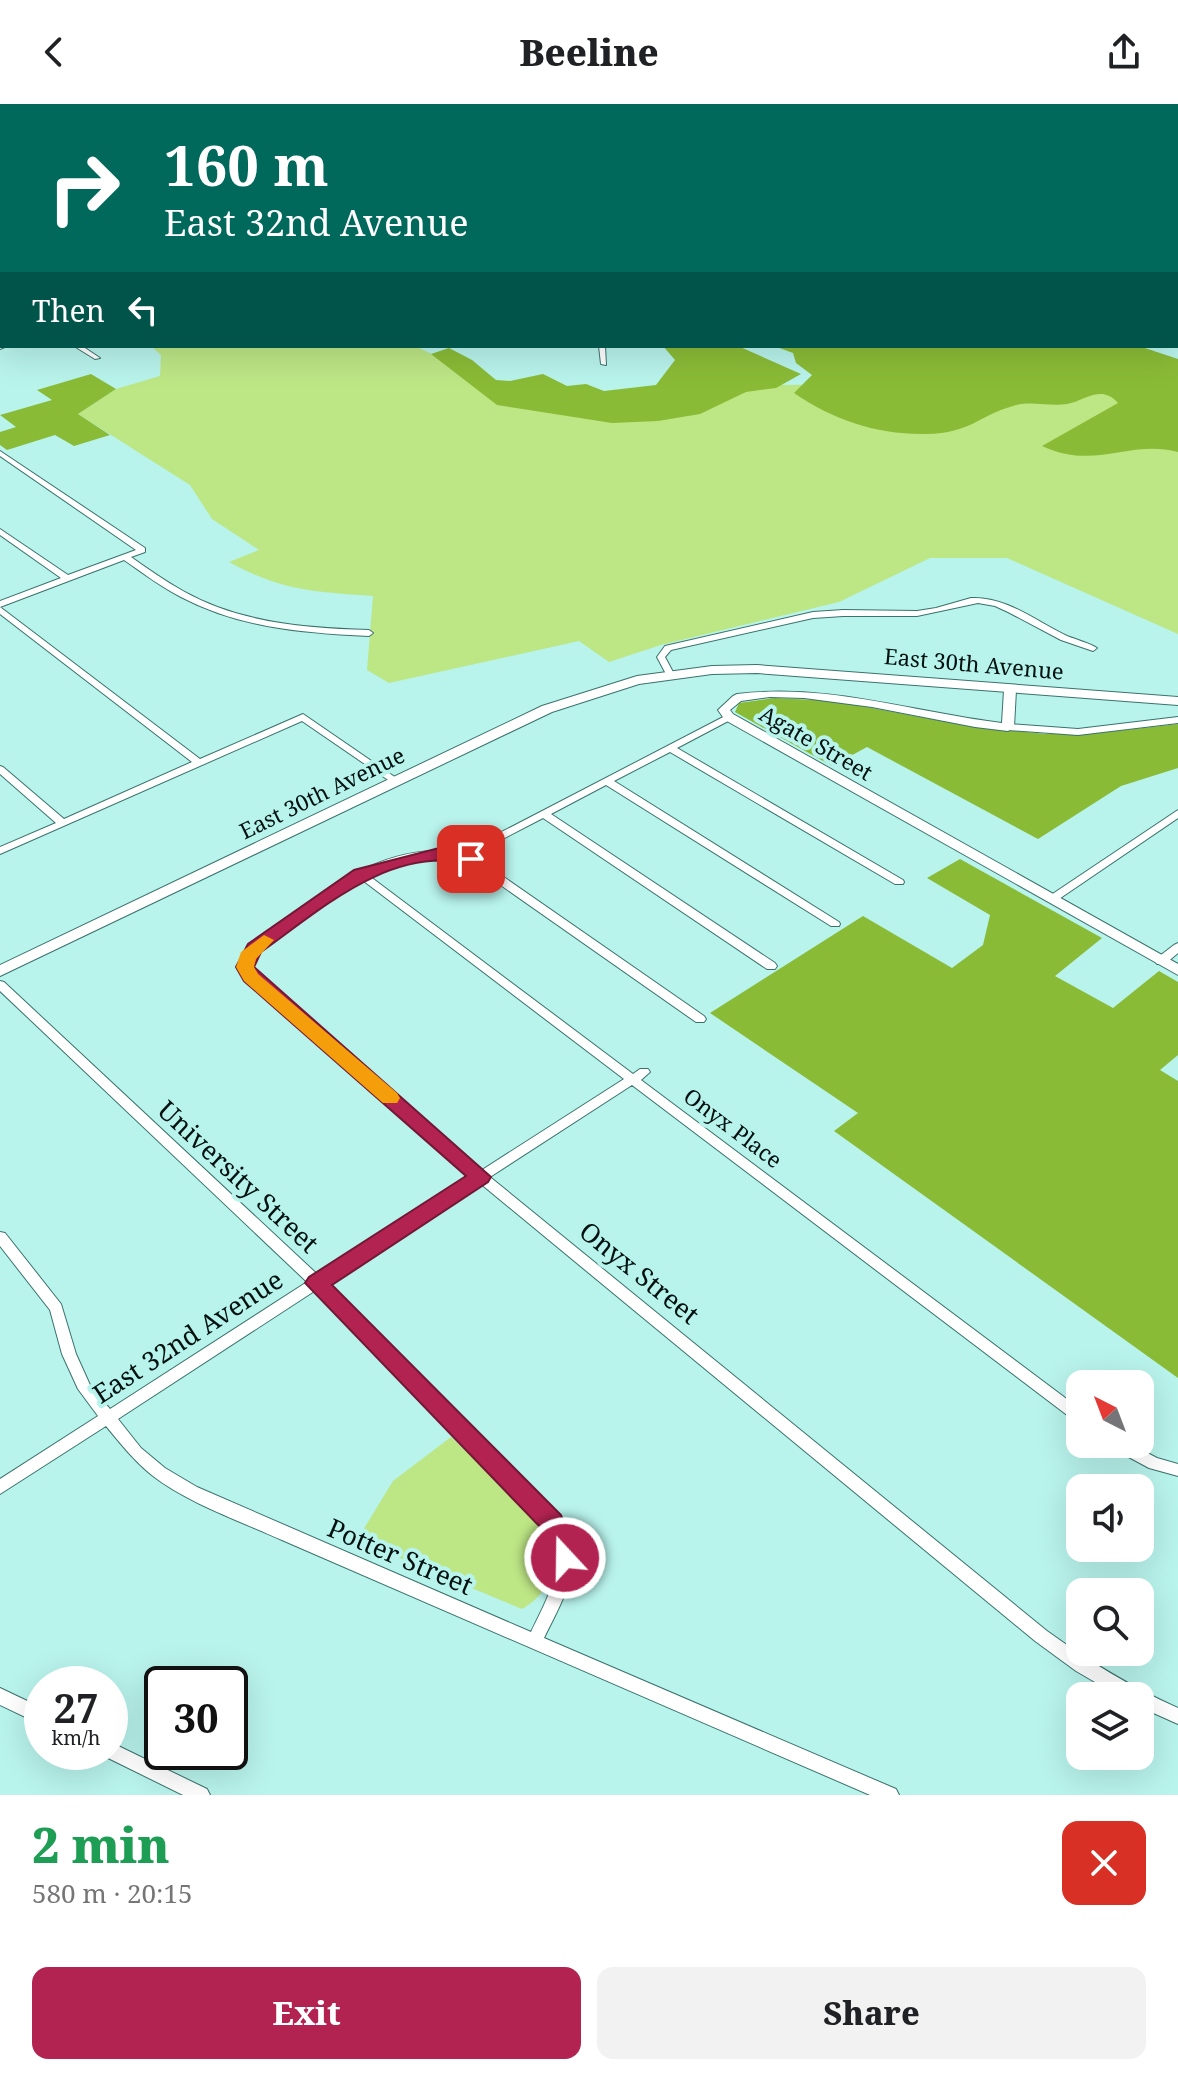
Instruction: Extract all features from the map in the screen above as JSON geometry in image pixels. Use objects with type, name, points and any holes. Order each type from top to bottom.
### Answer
[{"type":"main road","name":"East 30th Avenue","points":[[0,971],[580,696],[670,674],[712,670],[803,670],[1010,690],[1178,701]]},
{"type":"street","points":[[80,348],[97,358]]},
{"type":"street","points":[[602,348],[604,364]]},
{"type":"street","points":[[0,453],[140,547],[139,553],[0,607],[199,763]]},
{"type":"street","points":[[0,531],[68,579]]},
{"type":"street","points":[[127,558],[181,594],[236,617],[294,629],[369,633]]},
{"type":"street","name":"East 30th Avenue","points":[[670,674],[661,657],[668,648],[813,615],[927,613],[972,600],[989,601],[1064,641],[1093,648]]},
{"type":"street","points":[[1010,690],[1008,727],[1078,732],[1178,720]]},
{"type":"street","name":"Agate Street","points":[[1008,727],[956,722],[853,700],[783,695],[737,698],[725,706],[729,717],[1178,970]]},
{"type":"street","points":[[0,851],[303,717],[397,782]]},
{"type":"street","points":[[360,874],[427,854],[465,855],[729,717]]},
{"type":"street","points":[[670,748],[899,882]]},
{"type":"street","points":[[0,769],[62,823]]},
{"type":"street","points":[[607,781],[835,924]]},
{"type":"street","points":[[1052,899],[1178,813]]},
{"type":"street","points":[[544,814],[771,966]]},
{"type":"street","points":[[465,855],[700,1019]]},
{"type":"street","name":"Onyx Place","points":[[360,874],[1066,1406]]},
{"type":"street","name":"Onyx Street","points":[[360,874],[254,948],[245,967],[250,977],[481,1177],[1041,1636],[1110,1682]]},
{"type":"street","points":[[1161,961],[1178,947]]},
{"type":"street","name":"University Street","points":[[0,985],[317,1283],[559,1532],[565,1569],[535,1640]]},
{"type":"street","name":"East 32nd Avenue","points":[[0,1487],[644,1072]]},
{"type":"street","name":"Potter Street","points":[[0,1237],[56,1308],[69,1354],[85,1389],[136,1452],[160,1473],[192,1492],[890,1795]]},
{"type":"street","points":[[1143,1458],[1178,1470]]},
{"type":"street","points":[[0,1696],[24,1708]]},
{"type":"street","points":[[1154,1705],[1178,1716]]},
{"type":"street","points":[[128,1759],[201,1795]]},
{"type":"green space","points":[[153,348],[419,348],[453,364],[498,403],[745,385],[1086,383],[1178,432],[1178,634],[1007,558],[930,558],[839,602],[661,645],[609,662],[579,641],[389,683],[367,670],[373,596],[282,584],[229,562],[259,550],[212,519],[190,485],[78,414],[116,389],[160,376],[161,355]]},
{"type":"green space","points":[[449,348],[472,360],[496,380],[510,381],[543,374],[567,386],[586,384],[604,391],[656,385],[675,360],[665,348],[742,348],[801,374],[776,388],[746,392],[700,414],[658,421],[612,423],[497,405],[431,354]]},
{"type":"green space","points":[[779,348],[1145,348],[1178,359],[1178,452],[1144,449],[1079,456],[1042,446],[1118,403],[1103,394],[1067,404],[1020,404],[954,431],[941,433],[908,434],[873,429],[824,411],[794,393],[812,375],[796,363],[793,353]]},
{"type":"green space","points":[[91,374],[116,389],[78,414],[110,435],[74,446],[55,435],[7,450],[0,445],[0,432],[16,427],[0,415],[52,400],[37,390]]},
{"type":"green space","points":[[775,698],[835,701],[968,726],[1046,734],[1099,733],[1178,724],[1178,768],[1121,786],[1038,839],[867,747],[832,766],[735,712],[739,703]]},
{"type":"green space","points":[[960,859],[1102,938],[1055,976],[1113,1008],[1159,971],[1178,982],[1178,1055],[1160,1070],[1178,1081],[1178,1378],[834,1131],[858,1113],[710,1013],[863,916],[952,968],[983,945],[990,915],[927,878]]},
{"type":"green space","points":[[451,1437],[513,1496],[533,1519],[547,1543],[552,1567],[544,1589],[522,1609],[357,1540],[393,1481]]},
{"type":"slow traffic","points":[[264,940],[247,956],[245,967],[250,977],[390,1098]]},
{"type":"route","points":[[471,859],[455,852],[427,854],[375,868],[347,880],[254,948],[247,956],[245,967],[250,977],[481,1177],[317,1283],[552,1522],[559,1532],[565,1558]]}]
